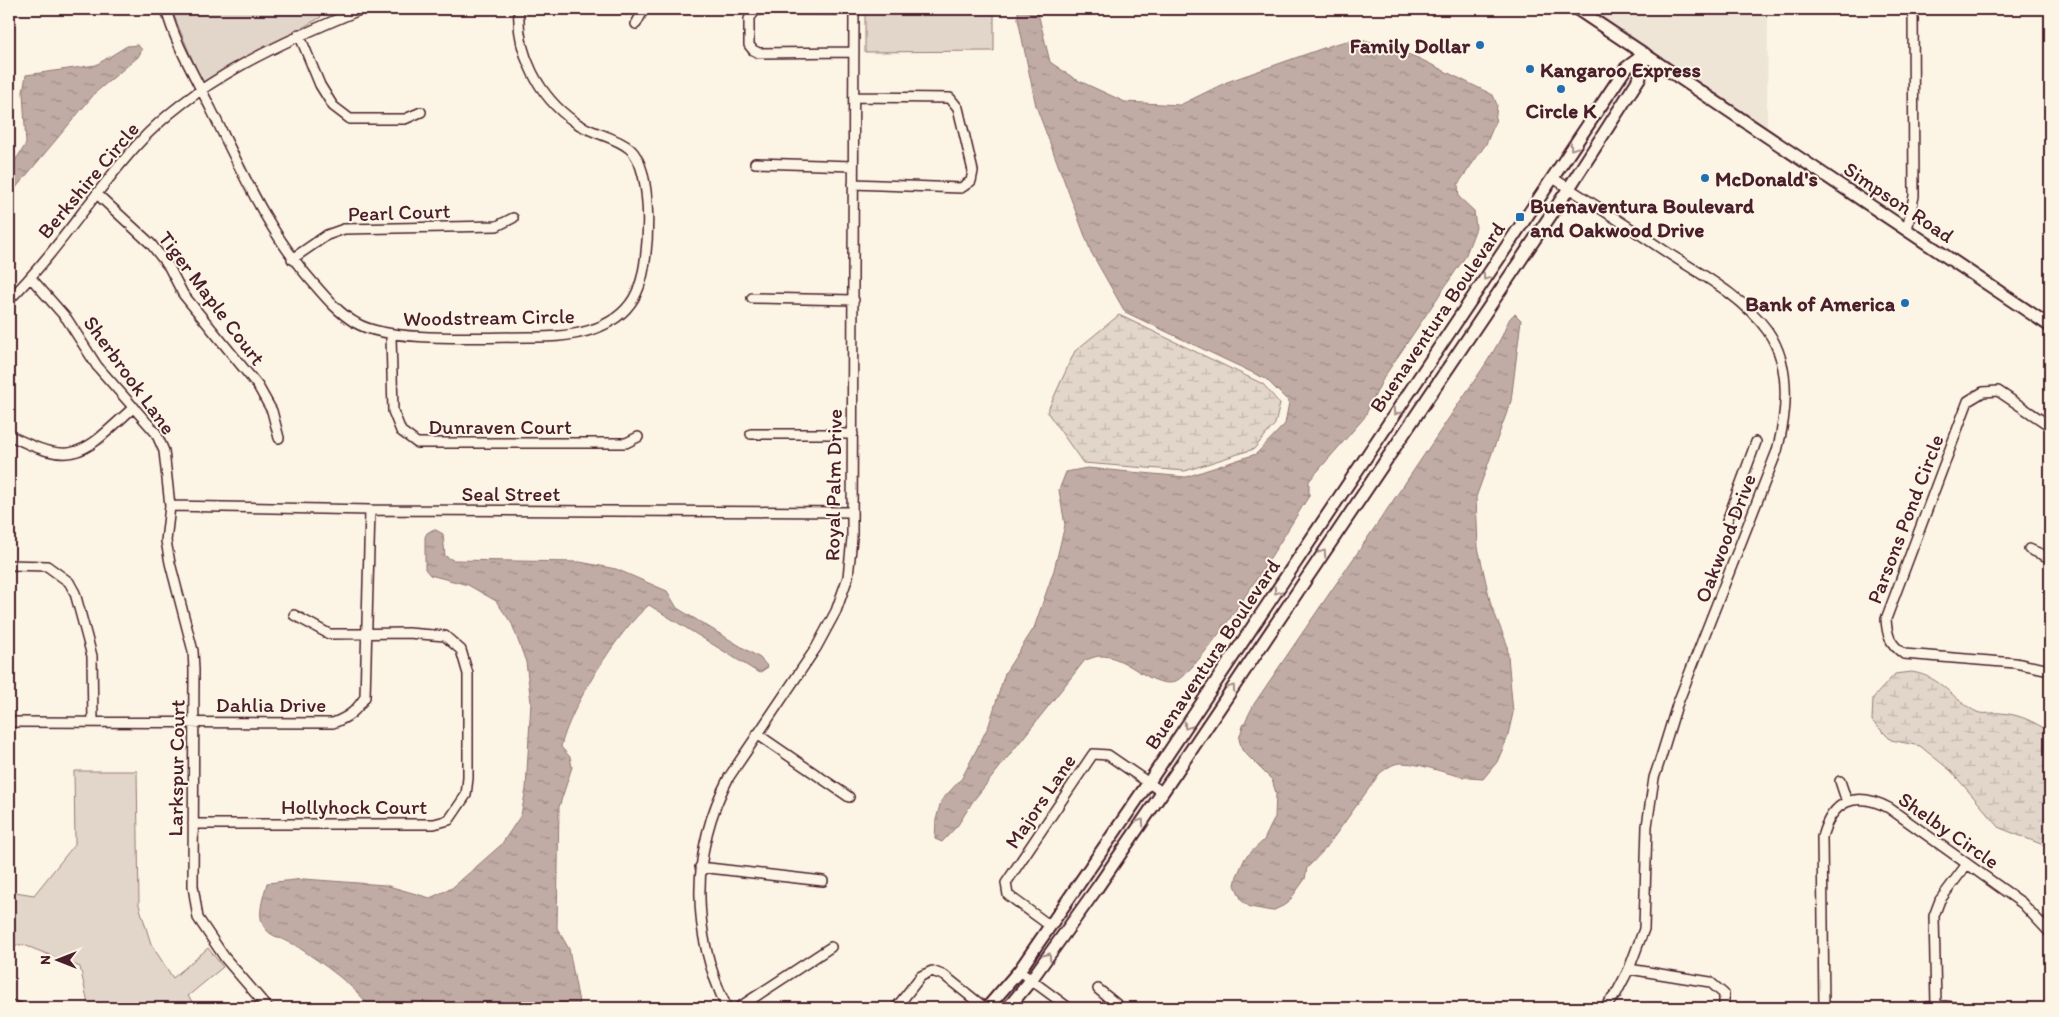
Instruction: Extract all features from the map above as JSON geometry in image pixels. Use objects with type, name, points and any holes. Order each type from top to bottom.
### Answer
[{"type":"main road","name":"Simpson Road","points":[[1577,9],[2050,326]]},
{"type":"main road","name":"Buenaventura Boulevard","points":[[986,1008],[1019,971],[1161,765],[1626,68],[1645,54]]},
{"type":"main road","name":"Buenaventura Boulevard","points":[[1008,1008],[1031,980],[1175,774],[1569,188],[1640,78],[1645,54]]},
{"type":"street","name":"Woodstream Circle","points":[[166,9],[170,23],[202,92],[257,203],[292,259],[332,304],[356,324],[391,336],[552,337],[585,333],[619,317],[639,288],[647,254],[646,178],[638,160],[630,149],[576,123],[540,87],[529,66],[522,43],[518,22],[519,9]]},
{"type":"street","name":"Berkshire Circle","points":[[9,300],[31,278],[137,144],[167,115],[202,92],[214,81],[299,34],[362,9]]},
{"type":"street","points":[[636,24],[644,9]]},
{"type":"street","points":[[854,9],[762,9],[755,11],[749,19],[749,45],[759,53],[854,52]]},
{"type":"street","name":"Royal Palm Drive","points":[[727,1008],[716,985],[702,935],[699,907],[700,867],[707,831],[720,794],[757,734],[816,648],[836,611],[848,577],[852,538],[854,9]]},
{"type":"street","points":[[1907,230],[1914,196],[1913,9]]},
{"type":"street","points":[[299,34],[320,85],[333,106],[350,119],[405,120],[421,112]]},
{"type":"street","points":[[853,184],[961,188],[971,181],[973,171],[958,108],[950,98],[854,96]]},
{"type":"street","points":[[755,164],[853,166]]},
{"type":"street","name":"Oakwood Drive","points":[[1553,178],[1684,263],[1749,310],[1768,331],[1780,358],[1786,393],[1782,432],[1777,452],[1678,705],[1654,778],[1647,826],[1644,928],[1629,969],[1616,994],[1604,1008]]},
{"type":"street","name":"Tiger Maple Court","points":[[96,194],[151,244],[169,267],[183,294],[258,386],[272,411],[279,438]]},
{"type":"street","name":"Pearl Court","points":[[292,259],[327,235],[344,229],[497,226],[513,218]]},
{"type":"street","name":"Sherbrook Lane","points":[[31,278],[67,319],[97,366],[156,433],[164,451],[170,506]]},
{"type":"street","points":[[752,298],[854,300]]},
{"type":"street","name":"Dunraven Court","points":[[391,336],[394,411],[401,431],[417,443],[626,443],[638,437]]},
{"type":"street","name":"Parsons Pond Circle","points":[[2050,426],[1998,391],[1983,392],[1968,401],[1886,619],[1887,635],[1894,647],[1904,654],[2014,663],[2050,670]]},
{"type":"street","points":[[9,435],[35,448],[59,454],[78,452],[93,444],[134,407]]},
{"type":"street","points":[[751,434],[852,434]]},
{"type":"street","points":[[1727,521],[1756,442]]},
{"type":"street","name":"Seal Street","points":[[170,506],[370,510],[852,512]]},
{"type":"street","name":"Larkspur Court","points":[[170,506],[166,540],[193,651],[193,886],[198,918],[226,958],[268,1008]]},
{"type":"street","name":"Dahlia Drive","points":[[9,722],[333,723],[345,719],[356,712],[365,697],[370,510]]},
{"type":"street","points":[[2029,549],[2050,558]]},
{"type":"street","points":[[9,565],[47,566],[69,582],[75,593],[92,656],[94,722]]},
{"type":"street","name":"Hollyhock Court","points":[[193,824],[421,826],[449,820],[466,795],[468,778],[468,674],[461,650],[445,636],[408,633],[329,634],[294,615]]},
{"type":"street","points":[[757,734],[849,797]]},
{"type":"street","name":"Majors Lane","points":[[1049,925],[1008,895],[1006,884],[1093,754],[1108,755],[1162,792]]},
{"type":"street","points":[[1161,765],[1175,774]]},
{"type":"street","points":[[1824,1008],[1822,837],[1831,815],[1846,802],[1840,781]]},
{"type":"street","name":"Shelby Circle","points":[[1846,802],[1860,799],[1872,800],[1889,808],[2022,903],[2050,933]]},
{"type":"street","points":[[1936,1005],[1934,916],[1940,900],[1967,864]]},
{"type":"street","points":[[700,867],[823,881]]},
{"type":"street","points":[[738,1008],[831,947]]},
{"type":"street","points":[[1629,969],[1710,982],[1724,994],[1724,1008]]},
{"type":"street","points":[[896,1008],[921,976],[932,971],[945,976],[986,1008]]},
{"type":"street","points":[[1019,971],[1069,1008]]},
{"type":"street","points":[[1098,989],[1120,1008]]},
{"type":"street","points":[[9,1005],[20,1008]]},
{"type":"street","points":[[1923,1008],[1936,1005],[1961,1008]]},
{"type":"shaded area","points":[[1586,9],[1768,9],[1767,130],[1651,50]]},
{"type":"green space","points":[[171,9],[318,9],[321,17],[203,85]]},
{"type":"green space","points":[[865,9],[994,9],[994,51],[865,52]]},
{"type":"green space","points":[[1119,315],[1263,384],[1280,404],[1275,424],[1254,449],[1185,471],[1083,463],[1047,412],[1075,351]]},
{"type":"green space","points":[[1912,672],[1932,679],[1977,712],[2014,715],[2033,722],[2050,732],[2050,841],[2046,846],[2000,828],[1951,771],[1920,746],[1891,740],[1872,721],[1873,698],[1895,674]]},
{"type":"green space","points":[[74,771],[137,771],[139,905],[151,944],[173,978],[208,948],[223,967],[188,996],[197,1008],[89,1008],[80,967],[24,945],[9,945],[9,891],[34,895],[75,844]]},
{"type":"water","points":[[1018,9],[1037,9],[1050,62],[1075,79],[1125,102],[1180,105],[1227,82],[1335,44],[1356,39],[1381,44],[1418,58],[1493,95],[1497,105],[1495,123],[1486,144],[1458,184],[1459,197],[1474,211],[1476,228],[1465,257],[1384,377],[1364,418],[1309,481],[1309,496],[1221,631],[1183,676],[1170,683],[1152,679],[1127,664],[1109,657],[1098,656],[1085,660],[973,801],[958,825],[942,842],[935,839],[936,820],[941,801],[962,778],[989,725],[1005,673],[1034,628],[1054,570],[1065,525],[1059,490],[1066,472],[1087,468],[1186,477],[1256,454],[1285,424],[1289,402],[1266,379],[1125,312],[1091,252],[1036,106],[1018,19]]},
{"type":"water","points":[[138,45],[142,50],[138,57],[96,92],[9,196],[9,170],[26,144],[23,92],[26,75],[96,65],[127,46]]},
{"type":"water","points":[[1515,314],[1521,320],[1511,401],[1476,497],[1478,547],[1491,605],[1507,644],[1513,713],[1507,739],[1497,762],[1483,779],[1461,776],[1411,764],[1398,763],[1390,766],[1380,773],[1326,848],[1307,868],[1305,879],[1287,904],[1272,911],[1250,907],[1242,901],[1235,885],[1237,876],[1245,858],[1264,840],[1275,817],[1276,793],[1272,780],[1242,750],[1239,739],[1243,726],[1254,704],[1482,370],[1509,320]]},
{"type":"water","points":[[434,529],[443,534],[445,556],[453,560],[580,562],[616,569],[667,591],[677,608],[760,658],[768,667],[759,673],[649,605],[637,616],[610,650],[584,692],[566,731],[561,747],[570,757],[572,767],[559,807],[557,928],[569,949],[580,1008],[371,1008],[356,991],[327,967],[294,944],[269,933],[261,920],[262,904],[267,883],[304,879],[385,885],[430,898],[452,888],[501,845],[521,815],[526,789],[531,702],[526,662],[512,624],[496,601],[468,585],[430,575],[425,569],[425,537],[427,533]]},
{"type":"place","name":"Family Dollar","points":[[1480,45]]},
{"type":"place","name":"Kangaroo Express","points":[[1530,69]]},
{"type":"place","name":"Circle K","points":[[1561,89]]},
{"type":"place","name":"McDonald's","points":[[1705,178]]},
{"type":"place","name":"Buenaventura Boulevard and Oakwood Drive","points":[[1520,217]]},
{"type":"place","name":"Bank of America","points":[[1905,303]]}]
